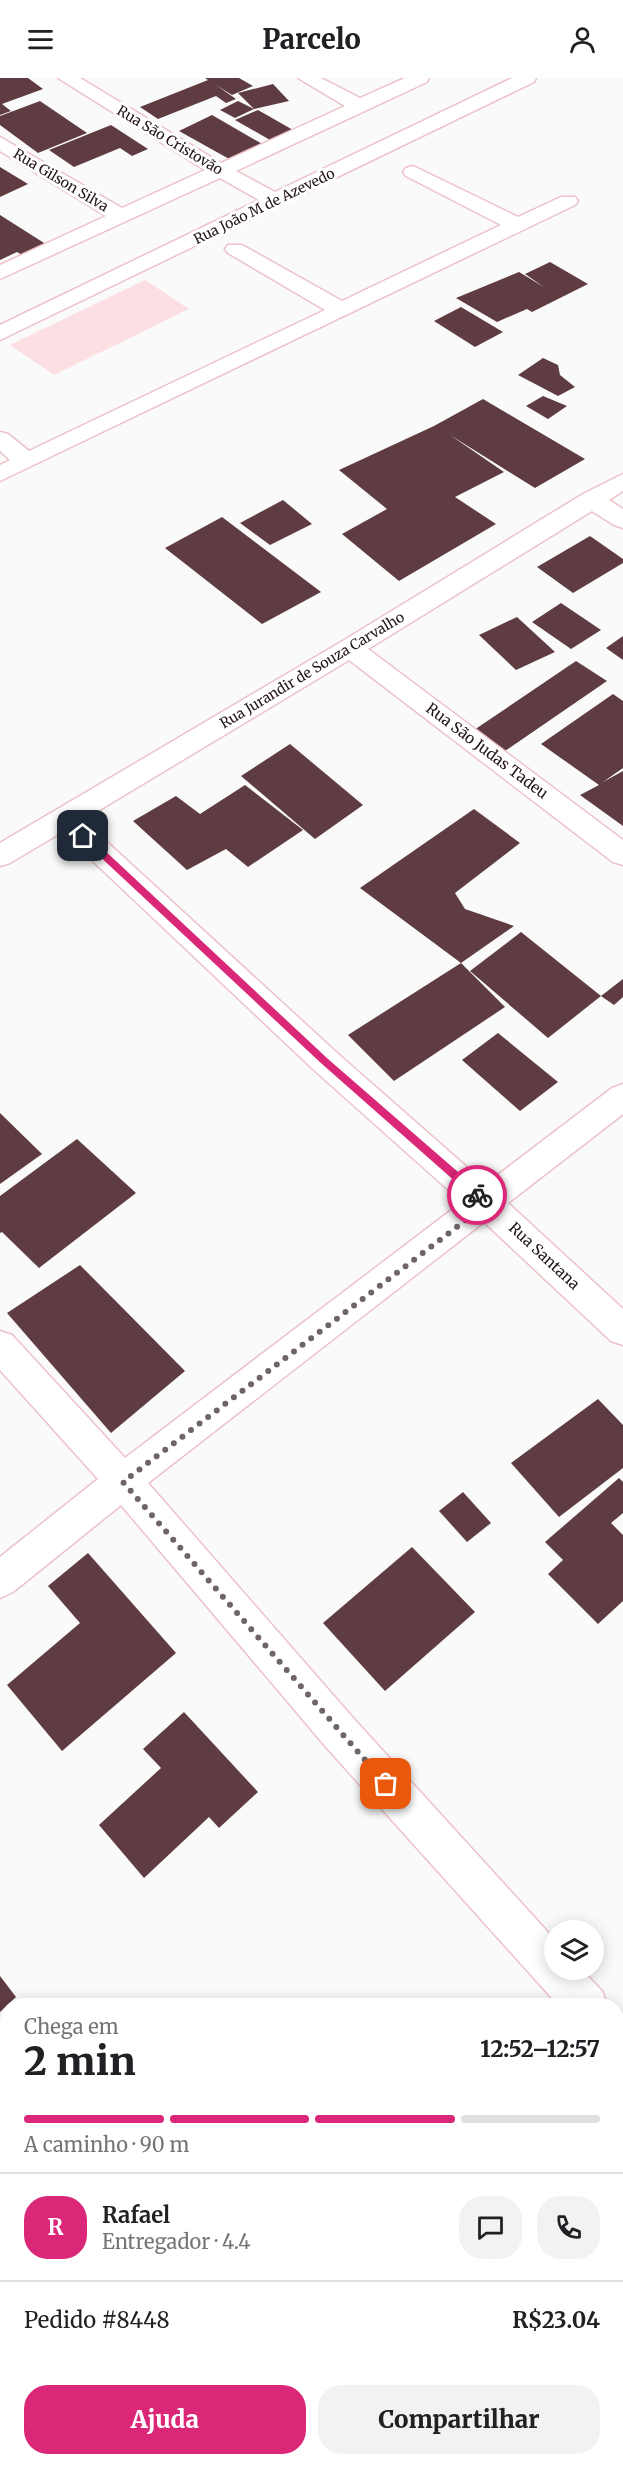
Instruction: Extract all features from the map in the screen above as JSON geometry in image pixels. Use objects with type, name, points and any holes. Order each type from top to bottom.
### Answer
[{"type":"street","name":"Rua São Cristovão","points":[[67,78],[221,171],[275,200]]},
{"type":"street","points":[[307,78],[360,106]]},
{"type":"street","points":[[0,273],[420,78]]},
{"type":"street","name":"Rua João M de Azevedo","points":[[0,333],[527,78]]},
{"type":"street","name":"Rua Gilson Silva","points":[[0,143],[122,217]]},
{"type":"street","points":[[413,172],[517,225]]},
{"type":"street","points":[[0,474],[568,201]]},
{"type":"street","points":[[235,249],[341,310]]},
{"type":"street","points":[[0,440],[26,461]]},
{"type":"street","name":"Rua Jurandir de Souza Carvalho","points":[[0,856],[350,648],[623,481]]},
{"type":"street","points":[[591,499],[623,520]]},
{"type":"street","name":"Rua São Judas Tadeu","points":[[350,648],[623,855]]},
{"type":"street","name":"Rua Santana","points":[[65,819],[325,1061],[487,1204],[623,1330]]},
{"type":"street","points":[[0,1580],[123,1482],[487,1204],[623,1097]]},
{"type":"street","points":[[0,1346],[123,1482],[340,1733],[580,1998]]},
{"type":"shaded area","points":[[145,280],[189,309],[54,375],[10,345]]},
{"type":"building","points":[[0,78],[28,78],[43,89],[2,104],[11,111],[0,115]]},
{"type":"building","points":[[205,78],[239,78],[253,86],[232,95],[216,85],[236,99],[226,103],[216,96],[158,119],[140,107],[208,80]]},
{"type":"building","points":[[273,84],[289,101],[254,109],[238,93]]},
{"type":"building","points":[[40,101],[87,133],[38,153],[0,125],[0,116]]},
{"type":"building","points":[[238,101],[254,109],[235,118],[220,110]]},
{"type":"building","points":[[258,110],[293,130],[270,140],[235,120]]},
{"type":"building","points":[[212,115],[264,145],[231,160],[179,131]]},
{"type":"building","points":[[111,125],[148,149],[132,156],[120,148],[74,167],[49,150]]},
{"type":"building","points":[[0,167],[28,184],[0,197]]},
{"type":"building","points":[[0,215],[52,248],[29,259],[17,252],[0,260]]},
{"type":"building","points":[[550,262],[588,284],[532,312],[527,309],[497,322],[456,298],[519,272],[544,287],[525,274]]},
{"type":"building","points":[[461,307],[503,332],[475,347],[434,321]]},
{"type":"building","points":[[543,358],[558,365],[560,375],[575,387],[558,396],[518,375]]},
{"type":"building","points":[[543,396],[567,406],[548,419],[526,406]]},
{"type":"building","points":[[483,399],[585,459],[535,488],[450,435],[504,472],[455,497],[496,524],[399,581],[342,534],[387,509],[339,470],[434,426]]},
{"type":"building","points":[[283,500],[312,524],[270,545],[240,523]]},
{"type":"building","points":[[222,517],[321,592],[262,624],[165,548]]},
{"type":"building","points":[[590,536],[623,559],[623,563],[573,593],[537,567]]},
{"type":"building","points":[[561,603],[601,630],[571,649],[532,622]]},
{"type":"building","points":[[517,617],[555,652],[516,670],[479,635]]},
{"type":"building","points":[[623,636],[623,660],[606,648]]},
{"type":"building","points":[[576,661],[607,681],[505,751],[474,730]]},
{"type":"building","points":[[613,694],[623,701],[623,768],[603,782],[623,771],[623,826],[580,795],[599,785],[541,744]]},
{"type":"building","points":[[290,744],[363,805],[315,839],[241,776]]},
{"type":"building","points":[[245,785],[303,830],[248,867],[226,849],[187,870],[133,821],[176,796],[200,814]]},
{"type":"building","points":[[474,809],[520,843],[455,893],[465,909],[514,926],[461,963],[360,888]]},
{"type":"building","points":[[521,932],[601,996],[548,1038],[470,971]]},
{"type":"building","points":[[461,963],[505,1007],[394,1081],[348,1035]]},
{"type":"building","points":[[623,979],[623,997],[614,1005],[601,996]]},
{"type":"building","points":[[498,1033],[558,1082],[520,1111],[462,1060]]},
{"type":"building","points":[[0,1113],[42,1154],[0,1184]]},
{"type":"building","points":[[77,1139],[136,1193],[39,1268],[2,1232],[0,1233],[0,1196]]},
{"type":"building","points":[[80,1265],[185,1371],[111,1433],[7,1313]]},
{"type":"building","points":[[598,1399],[623,1425],[623,1468],[559,1517],[511,1463]]},
{"type":"building","points":[[619,1478],[623,1482],[623,1513],[611,1523],[623,1535],[623,1601],[598,1624],[548,1574],[563,1560],[545,1542]]},
{"type":"building","points":[[463,1492],[491,1523],[467,1542],[439,1511]]},
{"type":"building","points":[[412,1547],[475,1612],[385,1691],[323,1623]]},
{"type":"building","points":[[88,1553],[176,1653],[62,1751],[7,1685],[80,1623],[48,1586]]},
{"type":"building","points":[[184,1712],[258,1792],[219,1828],[209,1817],[144,1878],[99,1825],[161,1768],[143,1749]]},
{"type":"building","points":[[0,1976],[16,1997],[0,1998]]},
{"type":"way so far","points":[[386,1784],[123,1482],[487,1204],[477,1195]]},
{"type":"route","points":[[83,836],[325,1061],[477,1195]]}]
